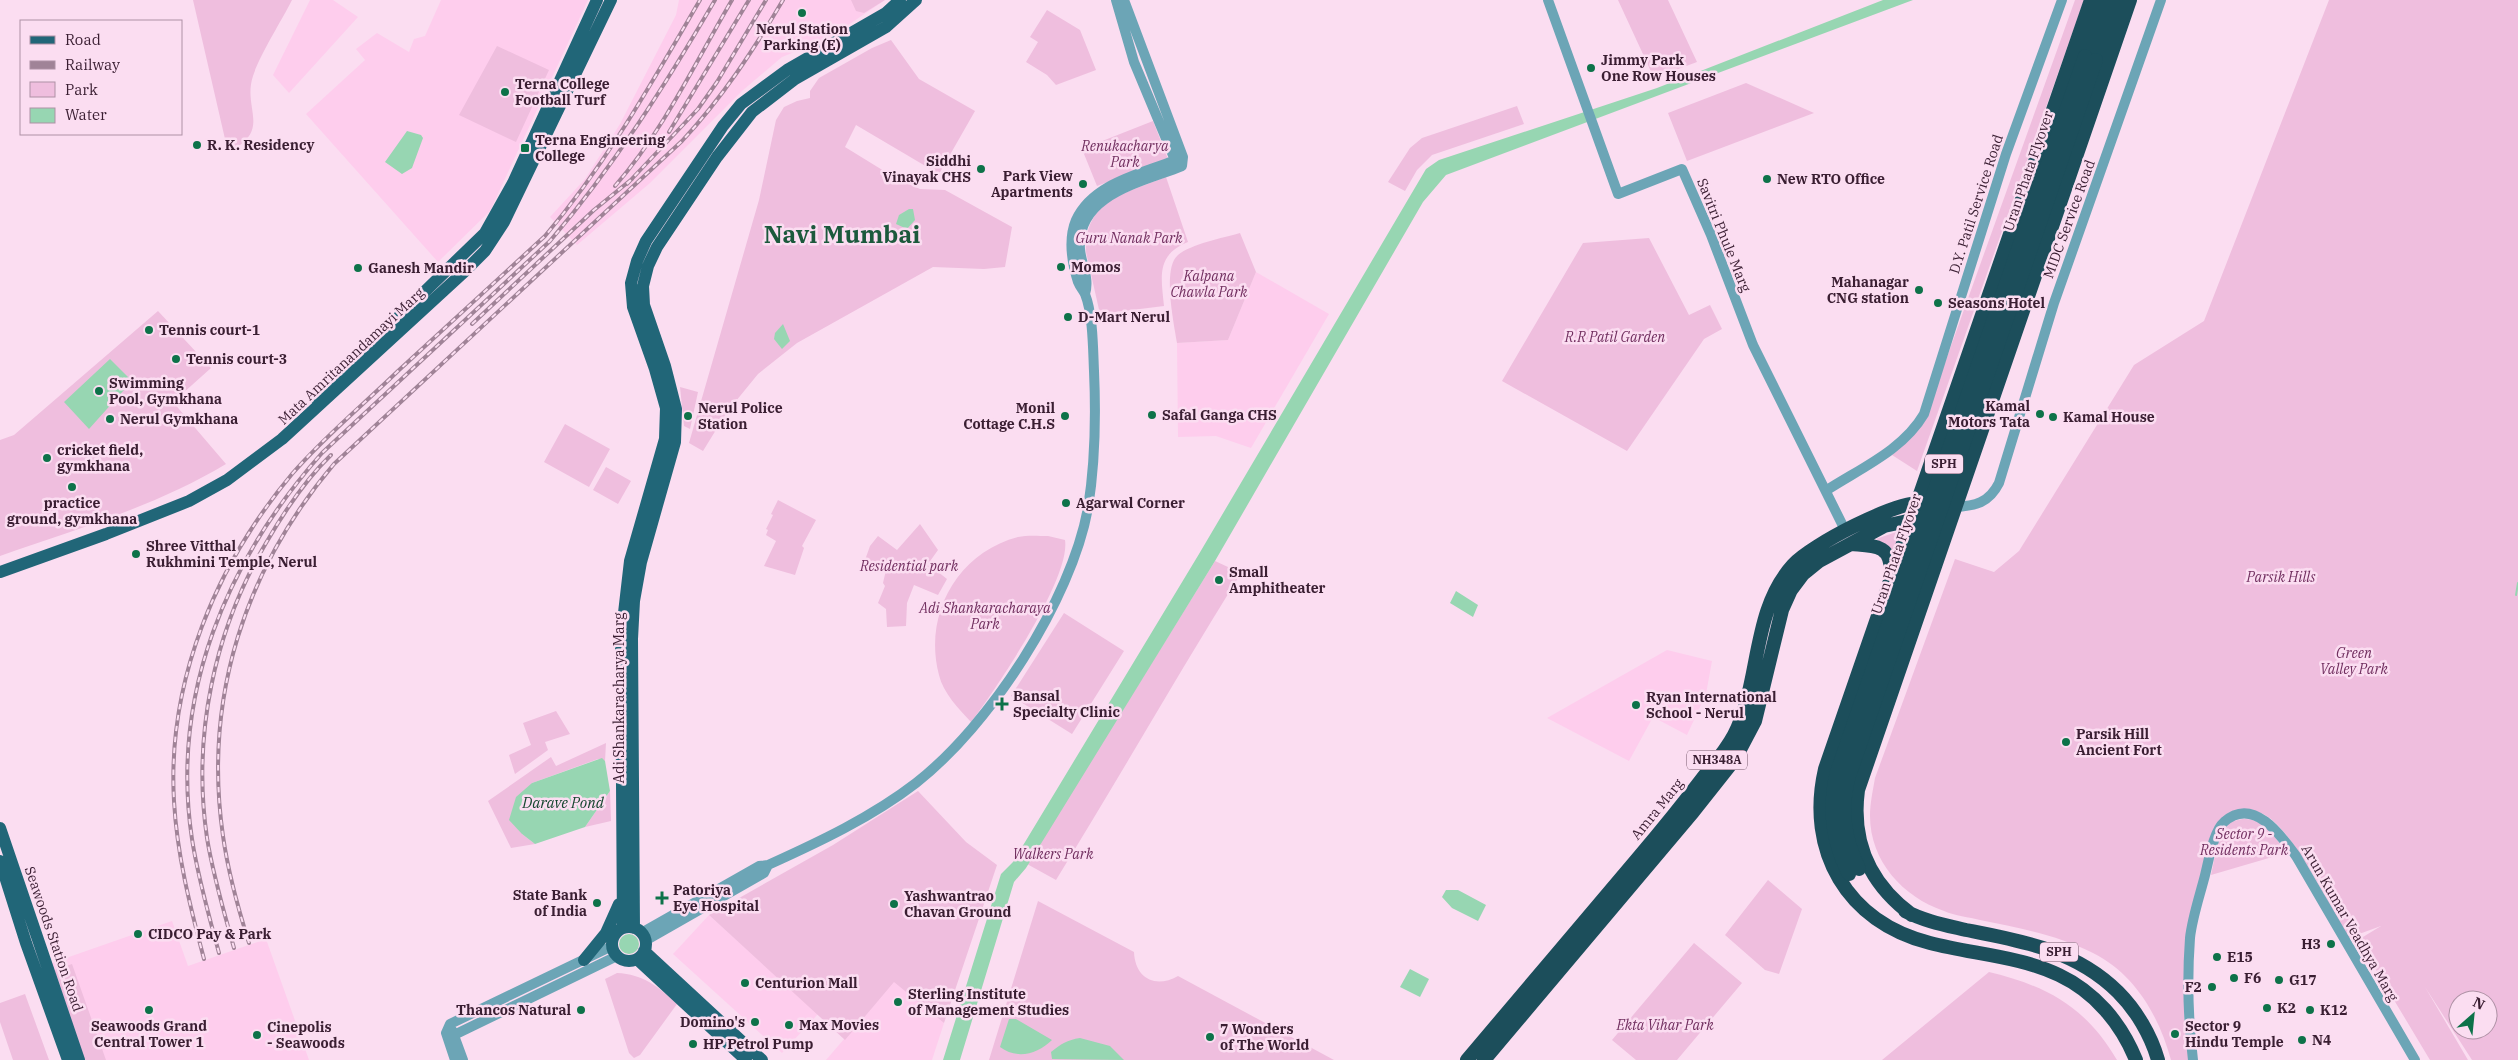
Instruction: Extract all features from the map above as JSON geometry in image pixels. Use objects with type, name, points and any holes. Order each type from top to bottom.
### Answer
[{"type":"highway","points":[[1903,933],[1889,927],[1867,911],[1838,879],[1826,854],[1819,811],[1825,769],[2091,0]]},
{"type":"highway","name":"Uran Phata Flyover","points":[[2090,58],[2104,0]]},
{"type":"highway","name":"Uran Phata Flyover","points":[[1903,933],[1871,907],[1854,871],[1838,850],[1833,824],[1832,798],[1837,772],[2090,58],[2117,0]]},
{"type":"highway","points":[[1912,915],[1885,892],[1868,865],[1859,832],[1857,800],[1861,779],[2130,0]]},
{"type":"highway","points":[[1879,514],[1908,498],[1925,479]]},
{"type":"highway","name":"Amra Marg","points":[[1484,1060],[1687,820],[1735,759],[1755,721],[1782,610],[1790,590],[1803,574],[1879,514],[1917,502],[1955,507]]},
{"type":"highway","name":"Amra Marg","points":[[1467,1060],[1683,804],[1722,753],[1742,716],[1769,606],[1780,583],[1793,565],[1811,550],[1912,518],[1950,521]]},
{"type":"highway","points":[[1848,538],[1886,552],[1890,560],[1890,581]]},
{"type":"highway","name":"Uran Phata Flyover","points":[[1854,871],[1882,895],[1912,915]]},
{"type":"highway","name":"SPH","points":[[1912,915],[1940,924],[2037,945],[2084,964],[2110,985],[2133,1010],[2150,1038],[2158,1060]]},
{"type":"highway","name":"SPH","points":[[1903,933],[1928,943],[2032,965],[2073,982],[2096,1000],[2111,1016],[2124,1034],[2136,1060]]},
{"type":"main road","name":"Mata Amritanandamayi Marg","points":[[0,572],[106,534],[202,494],[290,421],[485,233],[513,183],[597,0]]},
{"type":"main road","name":"Mata Amritanandamayi Marg","points":[[0,563],[104,526],[225,476],[282,439],[485,251],[504,222],[611,0]]},
{"type":"main road","name":"Adi Shankaracharya Marg","points":[[661,370],[633,307],[631,283],[637,261],[646,241],[723,126],[741,104],[787,70],[886,13],[900,0]]},
{"type":"main road","name":"Adi Shankaracharya Marg","points":[[637,940],[632,639],[634,601],[641,562],[670,441],[661,370],[644,305],[643,286],[648,266],[657,246],[717,157],[752,112],[769,97],[886,27],[916,0]]},
{"type":"main road","name":"Adi Shankaracharya Marg","points":[[637,940],[622,895],[621,639],[630,561],[670,441]]},
{"type":"main road","name":"Seawoods Station Road","points":[[0,828],[80,1060]]},
{"type":"main road","name":"Seawoods Station Road","points":[[0,861],[26,943],[68,1060]]},
{"type":"main road","points":[[584,960],[606,933],[622,895]]},
{"type":"main road","points":[[637,940],[625,960],[615,951],[614,936],[637,940],[762,1060]]},
{"type":"main road","points":[[637,940],[746,1060]]},
{"type":"street","points":[[1085,294],[1079,285],[1071,250],[1072,235],[1082,210],[1098,192],[1175,160],[1134,62],[1116,0]]},
{"type":"street","points":[[637,940],[764,873],[768,865],[859,819],[915,783],[972,729],[1004,690],[1060,592],[1080,537],[1088,508],[1093,460],[1094,375],[1085,294],[1088,286],[1080,242],[1084,224],[1089,214],[1104,199],[1182,166],[1183,157],[1124,0]]},
{"type":"street","name":"Savitri Phule Marg","points":[[1548,0],[1618,194],[1682,170],[1712,235],[1753,345],[1797,437],[1827,490],[1848,538]]},
{"type":"street","name":"D.Y. Patil Service Road","points":[[1827,490],[1901,443],[1924,414],[2006,154],[2062,0]]},
{"type":"street","name":"MIDC Service Road","points":[[1955,507],[1970,506],[1987,500],[1999,483],[2054,303],[2162,0]]},
{"type":"street","points":[[1950,521],[1970,506]]},
{"type":"street","name":"Arun Kumar Veadhya Marg","points":[[2194,1060],[2188,1009],[2190,936],[2215,840],[2223,822],[2240,814],[2260,817],[2279,832],[2296,856],[2415,1060]]},
{"type":"street","points":[[450,1031],[584,960],[615,951]]},
{"type":"street","points":[[450,1031],[615,951]]},
{"type":"street","points":[[450,1031],[456,1060]]},
{"type":"street","points":[[450,1031],[463,1060]]},
{"type":"shaded area","points":[[310,0],[333,0],[358,17],[289,93],[273,75]]},
{"type":"shaded area","points":[[441,0],[588,0],[490,211],[438,262],[306,114],[365,60],[356,49],[377,33],[409,52],[414,39],[425,36]]},
{"type":"shaded area","points":[[679,0],[885,0],[829,38],[782,57],[742,91],[650,183],[577,245],[550,217],[585,179],[620,124],[676,15]]},
{"type":"shaded area","points":[[1256,272],[1329,314],[1251,448],[1216,436],[1178,437],[1177,343],[1228,340]]},
{"type":"shaded area","name":"Ryan International School - Nerul","points":[[1667,650],[1712,661],[1706,694],[1687,735],[1653,717],[1629,761],[1547,718]]},
{"type":"shaded area","name":"Centurion Mall","points":[[709,915],[818,1014],[782,1053],[673,954]]},
{"type":"shaded area","points":[[172,921],[188,966],[266,939],[309,1060],[80,1060],[46,965]]},
{"type":"shaded area","name":"Sterling Institute of Management Studies","points":[[894,981],[944,1023],[932,1060],[826,1060]]},
{"type":"green space","points":[[193,0],[292,0],[253,76],[251,99],[253,127],[242,144],[228,152]]},
{"type":"green space","points":[[851,0],[885,0],[864,13],[856,11]]},
{"type":"green space","points":[[1618,0],[1668,0],[1697,62],[1654,78]]},
{"type":"green space","points":[[2075,0],[2084,0],[1917,471],[1892,455],[1917,431],[1937,385]]},
{"type":"green space","name":"Parsik Hills","points":[[2329,0],[2518,0],[2518,1060],[2472,1060],[2459,1040],[2498,1040],[2498,990],[2448,990],[2448,1023],[2425,987],[2448,1026],[2448,1040],[2456,1040],[2468,1060],[2430,1060],[2358,940],[2381,926],[2348,938],[2297,850],[2273,820],[2261,813],[2242,810],[2234,821],[2251,820],[2265,826],[2286,853],[2211,875],[2216,851],[2199,886],[2184,977],[2184,1022],[2194,1060],[2171,1060],[2160,1028],[2143,998],[2133,984],[2108,962],[2066,941],[2024,929],[1953,914],[1929,905],[1903,887],[1883,862],[1871,832],[1871,801],[1875,778],[1955,559],[1994,572],[2019,551],[2134,365],[2204,321]]},
{"type":"green space","points":[[1047,10],[1080,30],[1096,70],[1056,85],[1047,75],[1026,62],[1038,42],[1030,37]]},
{"type":"green space","points":[[891,40],[919,79],[975,111],[939,174],[856,125],[845,147],[897,179],[920,189],[945,190],[1012,227],[1005,267],[984,269],[933,267],[797,343],[758,374],[727,412],[703,451],[689,443],[759,200],[776,120],[784,107],[810,98],[810,91],[819,78],[872,48]]},
{"type":"green space","name":"Terna College Football Turf","points":[[497,46],[549,70],[516,142],[459,115]]},
{"type":"green space","points":[[1746,83],[1814,113],[1687,161],[1668,113]]},
{"type":"green space","points":[[1517,106],[1524,124],[1432,155],[1417,170],[1405,191],[1388,182],[1410,148],[1422,138]]},
{"type":"green space","name":"Renukacharya Park","points":[[1153,121],[1168,159],[1097,186],[1082,149]]},
{"type":"green space","name":"Guru Nanak Park","points":[[1166,177],[1188,242],[1170,253],[1163,268],[1164,306],[1100,314],[1086,252],[1087,235],[1092,221],[1110,201],[1136,188]]},
{"type":"green space","name":"Kalpana Chawla Park","points":[[1240,233],[1256,272],[1228,340],[1177,343],[1170,297],[1173,262],[1184,251]]},
{"type":"green space","name":"R.R Patil Garden","points":[[1649,238],[1689,315],[1710,305],[1722,329],[1704,339],[1627,451],[1502,381],[1583,243]]},
{"type":"green space","name":"Nerul Gymkhana","points":[[158,311],[211,368],[173,402],[226,464],[172,492],[116,516],[0,556],[0,440],[14,435]]},
{"type":"green space","points":[[680,387],[698,392],[690,429],[684,426]]},
{"type":"green space","points":[[565,424],[610,449],[589,487],[544,462]]},
{"type":"green space","points":[[606,467],[631,481],[618,504],[593,490]]},
{"type":"green space","points":[[778,500],[816,520],[802,546],[804,548],[795,575],[764,566],[776,541],[766,535],[768,530],[766,529]]},
{"type":"green space","name":"Residential park","points":[[920,524],[938,550],[928,564],[947,579],[938,595],[914,585],[907,603],[906,626],[887,627],[886,609],[878,603],[885,586],[883,583],[886,570],[865,560],[870,546],[878,536],[897,550]]},
{"type":"green space","points":[[1902,530],[1894,551],[1876,539]]},
{"type":"green space","name":"Adi Shankaracharaya Park","points":[[1048,536],[1065,540],[1064,557],[1056,580],[1030,633],[971,722],[948,694],[939,675],[935,652],[936,630],[941,609],[950,590],[962,572],[978,557],[996,545],[1018,537]]},
{"type":"green space","name":"Walkers Park","points":[[1215,561],[1241,573],[1056,880],[1027,864]]},
{"type":"green space","points":[[1064,613],[1124,651],[1072,734],[1011,696]]},
{"type":"green space","points":[[556,711],[570,734],[545,742],[548,750],[515,774],[509,755],[531,745],[523,723]]},
{"type":"green space","points":[[606,743],[605,761],[598,759],[532,783],[522,834],[535,844],[511,848],[488,801],[551,757],[556,766]]},
{"type":"green space","points":[[610,791],[611,821],[585,827]]},
{"type":"green space","points":[[918,791],[966,842],[997,865],[944,1023],[894,982],[845,1040],[709,915],[833,845]]},
{"type":"green space","points":[[1768,880],[1802,909],[1779,974],[1765,970],[1725,935]]},
{"type":"green space","points":[[1038,901],[1134,952],[1138,969],[1148,979],[1162,981],[1178,976],[1334,1060],[989,1060]]},
{"type":"green space","name":"Ekta Vihar Park","points":[[1694,943],[1742,983],[1677,1060],[1636,1060],[1612,1040]]},
{"type":"green space","points":[[72,964],[106,1060],[84,1060],[52,971]]},
{"type":"green space","points":[[1989,972],[2029,984],[2063,1001],[2092,1026],[2117,1060],[1882,1060]]},
{"type":"green space","points":[[617,973],[643,979],[664,992],[677,1004],[640,1055],[634,1058],[629,1053],[605,979]]},
{"type":"green space","points":[[25,994],[49,1060],[13,1060],[0,1022],[0,1003]]},
{"type":"water","points":[[1883,0],[1913,0],[1446,175],[1423,202],[1215,561],[1026,868],[1014,882],[960,1060],[943,1060],[1001,874],[1013,862],[1199,554],[1426,169],[1439,160],[1657,88]]},
{"type":"water","points":[[407,131],[421,135],[423,138],[412,168],[402,174],[385,162]]},
{"type":"water","points":[[909,209],[913,209],[915,220],[907,229],[896,224],[899,215]]},
{"type":"water","points":[[783,324],[790,341],[782,349],[774,339],[775,333]]},
{"type":"water","name":"Swimming Pool, Gymkhana","points":[[110,359],[132,381],[89,429],[64,402]]},
{"type":"water","points":[[1456,591],[1478,605],[1473,617],[1450,603]]},
{"type":"water","name":"Darave Pond","points":[[602,758],[605,761],[610,791],[585,827],[535,844],[509,820],[516,797],[532,783]]},
{"type":"water","points":[[1446,890],[1458,890],[1486,905],[1478,921],[1452,908],[1442,897]]},
{"type":"water","points":[[625,934],[633,934],[639,940],[639,948],[633,954],[625,954],[619,948],[619,940]]},
{"type":"water","points":[[1410,969],[1429,979],[1420,997],[1400,987]]},
{"type":"water","points":[[1009,1019],[1016,1019],[1052,1040],[1040,1049],[1027,1054],[1007,1051],[1000,1047]]},
{"type":"water","points":[[1080,1038],[1110,1046],[1124,1060],[1052,1059],[1051,1052],[1055,1049],[1068,1041]]},
{"type":"waterway","points":[[2516,595],[2518,583]]},
{"type":"railway","points":[[204,959],[189,900],[178,841],[174,801],[174,756],[179,712],[188,669],[202,627],[219,586],[265,509],[304,460],[545,236],[609,151],[700,0]]},
{"type":"railway","points":[[219,953],[194,854],[187,785],[190,733],[198,681],[213,632],[233,584],[259,538],[288,494],[322,453],[550,241],[596,184],[638,124],[678,63],[715,0]]},
{"type":"railway","points":[[615,186],[633,165],[664,119],[732,0]]},
{"type":"railway","points":[[669,132],[749,0]]},
{"type":"railway","points":[[627,184],[698,109],[717,82],[766,0]]},
{"type":"railway","points":[[249,943],[234,890],[223,836],[218,785],[219,734],[226,685],[238,638],[254,591],[276,547],[303,504],[334,464],[697,125],[736,74],[783,0]]},
{"type":"railway","points":[[472,324],[594,210],[632,179]]},
{"type":"railway","points":[[234,948],[212,866],[203,800],[205,723],[211,685],[233,612],[248,577],[288,508],[312,475],[331,455]]},
{"type":"place","name":"Nerul Station Parking (E)","points":[[802,13]]},
{"type":"place","name":"Jimmy Park One Row Houses","points":[[1591,68]]},
{"type":"place","name":"Terna College Football Turf","points":[[505,92]]},
{"type":"place","name":"R. K. Residency","points":[[197,145]]},
{"type":"place","name":"Terna Engineering College","points":[[525,148]]},
{"type":"place","name":"Siddhi Vinayak CHS","points":[[981,169]]},
{"type":"place","name":"New RTO Office","points":[[1767,179]]},
{"type":"place","name":"Park View Apartments","points":[[1083,184]]},
{"type":"place","name":"Momos","points":[[1061,267]]},
{"type":"place","name":"Ganesh Mandir","points":[[358,268]]},
{"type":"place","name":"Mahanagar CNG station","points":[[1919,290]]},
{"type":"place","name":"Seasons Hotel","points":[[1938,303]]},
{"type":"place","name":"D-Mart Nerul","points":[[1068,317]]},
{"type":"place","name":"Tennis court-1","points":[[149,330]]},
{"type":"place","name":"Tennis court-3","points":[[176,359]]},
{"type":"place","name":"Swimming Pool, Gymkhana","points":[[99,391]]},
{"type":"place","name":"Kamal Motors Tata","points":[[2040,414]]},
{"type":"place","name":"Safal Ganga CHS","points":[[1152,415]]},
{"type":"place","name":"Nerul Police Station","points":[[688,416]]},
{"type":"place","name":"Monil Cottage C.H.S","points":[[1065,416]]},
{"type":"place","name":"Kamal House","points":[[2053,417]]},
{"type":"place","name":"Nerul Gymkhana","points":[[110,419]]},
{"type":"place","name":"cricket field, gymkhana","points":[[47,458]]},
{"type":"place","name":"practice ground, gymkhana","points":[[72,487]]},
{"type":"place","name":"Agarwal Corner","points":[[1066,503]]},
{"type":"place","name":"Shree Vitthal Rukhmini Temple, Nerul","points":[[136,554]]},
{"type":"place","name":"Small Amphitheater","points":[[1219,580]]},
{"type":"place","name":"Bansal Specialty Clinic","points":[[1002,704]]},
{"type":"place","name":"Ryan International School - Nerul","points":[[1636,705]]},
{"type":"place","name":"Parsik Hill Ancient Fort","points":[[2066,742]]},
{"type":"place","name":"Patoriya Eye Hospital","points":[[662,898]]},
{"type":"place","name":"State Bank of India","points":[[597,903]]},
{"type":"place","name":"Yashwantrao Chavan Ground","points":[[894,904]]},
{"type":"place","name":"CIDCO Pay & Park","points":[[138,934]]},
{"type":"place","name":"H3","points":[[2331,944]]},
{"type":"place","name":"E15","points":[[2217,957]]},
{"type":"place","name":"F6","points":[[2234,978]]},
{"type":"place","name":"G17","points":[[2279,980]]},
{"type":"place","name":"Centurion Mall","points":[[745,983]]},
{"type":"place","name":"F2","points":[[2212,987]]},
{"type":"place","name":"Sterling Institute of Management Studies","points":[[898,1002]]},
{"type":"place","name":"K2","points":[[2267,1008]]},
{"type":"place","name":"Seawoods Grand Central Tower 1","points":[[149,1010]]},
{"type":"place","name":"Thancos Natural","points":[[581,1010]]},
{"type":"place","name":"K12","points":[[2310,1010]]},
{"type":"place","name":"Domino's","points":[[755,1022]]},
{"type":"place","name":"Max Movies","points":[[789,1025]]},
{"type":"place","name":"Sector 9 Hindu Temple","points":[[2175,1034]]},
{"type":"place","name":"Cinepolis - Seawoods","points":[[257,1035]]},
{"type":"place","name":"7 Wonders of The World","points":[[1210,1037]]},
{"type":"place","name":"N4","points":[[2302,1040]]},
{"type":"place","name":"HP Petrol Pump","points":[[693,1044]]},
{"type":"district","name":"Navi Mumbai","points":[[842,235]]},
{"type":"park label","name":"Green Valley Park","points":[[2354,662]]},
{"type":"park label","name":"Sector 9 - Residents Park","points":[[2244,842]]}]
